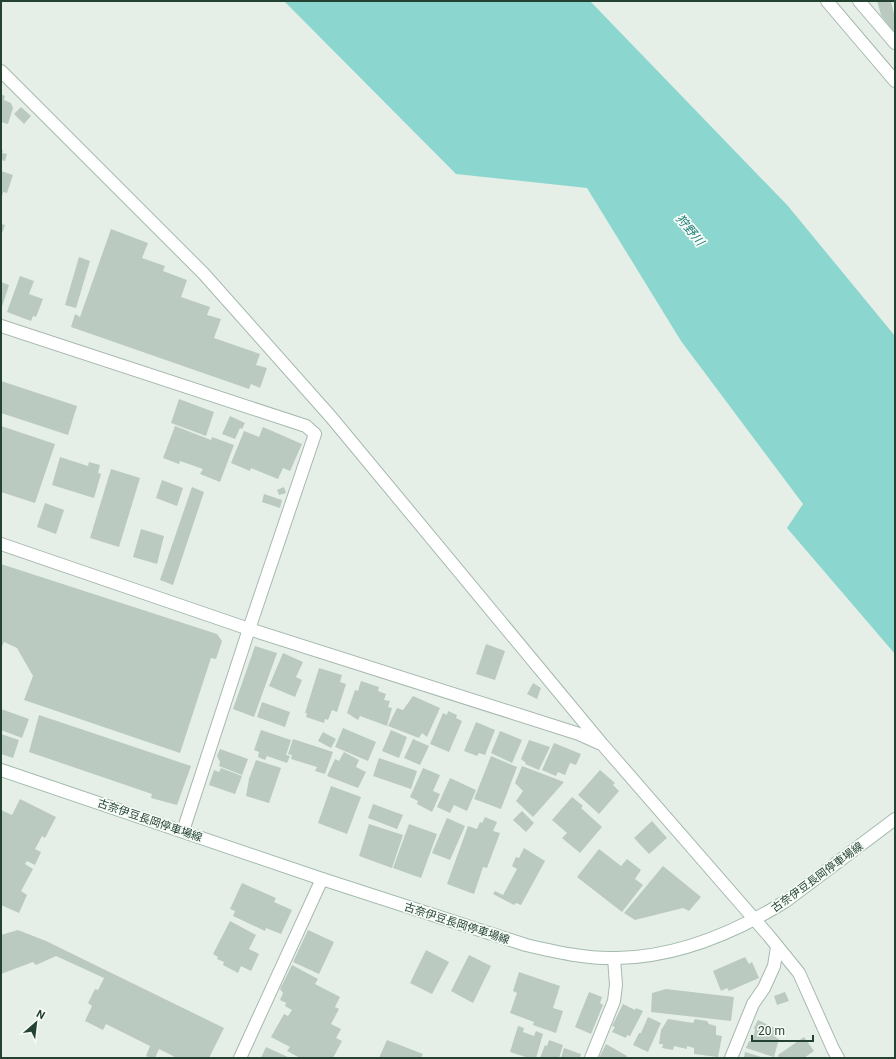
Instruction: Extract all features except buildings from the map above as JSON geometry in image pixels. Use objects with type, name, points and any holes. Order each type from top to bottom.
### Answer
[{"type":"street","points":[[827,1],[895,81]]},
{"type":"street","points":[[859,1],[895,44]]},
{"type":"street","points":[[1,71],[204,274],[326,411],[602,744],[753,918],[798,973],[838,1058]]},
{"type":"street","points":[[1,326],[306,426],[315,434],[183,831]]},
{"type":"street","points":[[1,544],[249,629],[579,734],[602,744]]},
{"type":"street","name":"古奈伊豆長岡停車場線","points":[[1,770],[322,879],[526,945],[561,952],[614,958],[664,952],[724,933],[770,911],[786,901],[895,820]]},
{"type":"street","points":[[240,1058],[322,879]]},
{"type":"street","points":[[731,1058],[752,1004],[764,988],[774,966],[777,947]]},
{"type":"street","points":[[591,1058],[614,1001],[616,985],[614,958]]},
{"type":"water","name":"狩野川","points":[[284,1],[590,1],[788,206],[895,336],[895,654],[787,528],[803,504],[681,341],[587,188],[456,174]]}]
